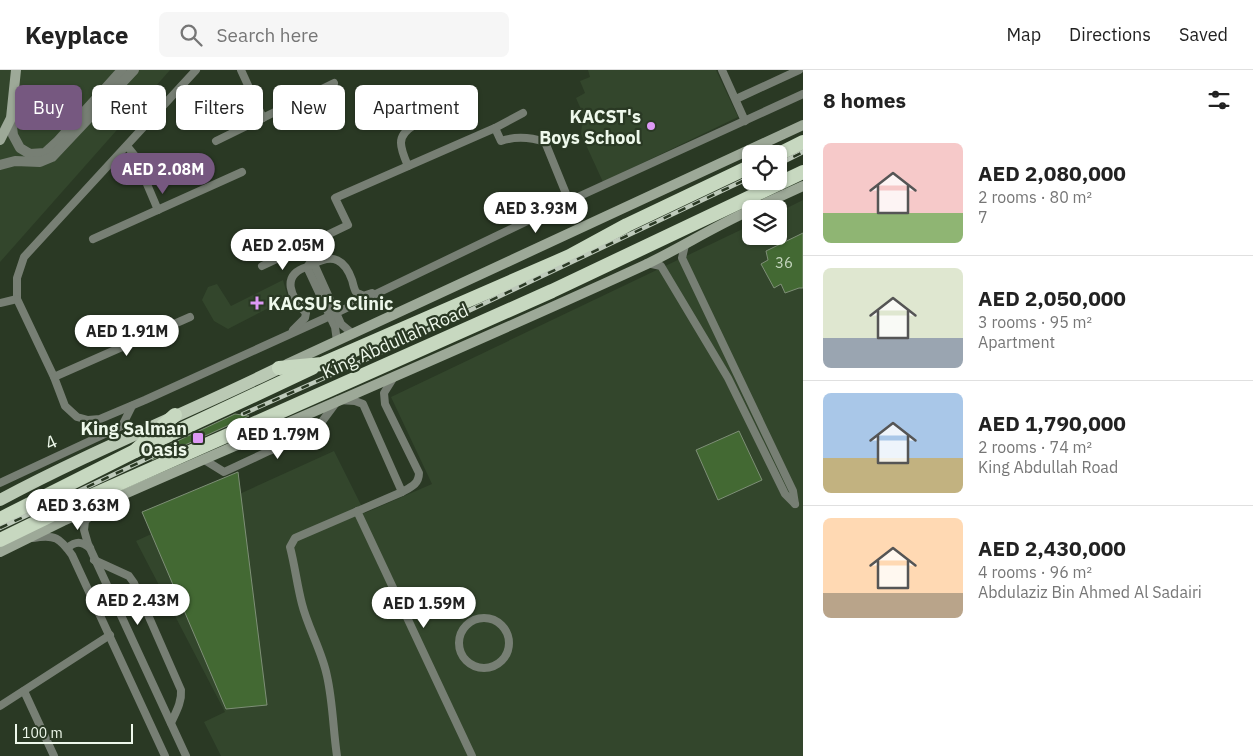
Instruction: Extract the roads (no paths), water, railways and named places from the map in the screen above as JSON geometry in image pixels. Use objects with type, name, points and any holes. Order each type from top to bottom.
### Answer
[{"type":"highway","points":[[787,150],[803,142]]},
{"type":"highway","name":"King Abdullah Road","points":[[0,519],[135,451],[322,364],[570,256],[627,225],[742,170]]},
{"type":"highway","name":"King Abdullah Road","points":[[0,540],[80,501],[552,291],[803,172]]},
{"type":"highway","name":"King Abdullah Road","points":[[279,368],[322,364]]},
{"type":"highway","name":"King Abdullah Road","points":[[135,451],[175,415]]},
{"type":"main road","points":[[0,140],[11,118],[16,70]]},
{"type":"main road","points":[[0,500],[175,415],[803,125]]},
{"type":"main road","points":[[772,200],[803,186]]},
{"type":"main road","points":[[0,552],[203,459],[395,376],[647,263],[685,245],[742,214]]},
{"type":"street","points":[[11,118],[12,135],[20,148],[30,154],[45,153],[122,70]]},
{"type":"street","points":[[0,165],[15,161],[40,162],[52,157],[134,70]]},
{"type":"street","points":[[196,70],[24,257],[17,278],[17,299],[54,377],[64,406],[77,417],[88,420],[100,419],[132,406],[333,315],[569,201],[803,94]]},
{"type":"street","points":[[241,70],[264,118]]},
{"type":"street","points":[[722,70],[745,120]]},
{"type":"street","points":[[736,99],[799,70]]},
{"type":"street","points":[[216,141],[334,83]]},
{"type":"street","points":[[262,266],[348,225],[335,198],[495,128],[523,113]]},
{"type":"street","points":[[495,128],[501,141],[510,138],[531,138],[545,142],[569,201]]},
{"type":"street","points":[[406,130],[401,136],[400,144],[408,166]]},
{"type":"street","points":[[127,146],[135,156],[158,210]]},
{"type":"street","points":[[93,239],[242,172]]},
{"type":"street","points":[[321,238],[326,250],[315,256],[311,266],[333,315],[337,341]]},
{"type":"street","points":[[647,263],[661,266],[728,378],[785,494],[795,504],[793,491],[682,258],[685,245]]},
{"type":"street","points":[[283,338],[305,318],[306,313],[295,300],[290,287],[294,274],[300,269],[311,266],[321,260],[329,259],[341,262],[348,269],[356,291],[363,296],[388,289]]},
{"type":"street","points":[[0,303],[17,299]]},
{"type":"street","points":[[333,315],[353,334]]},
{"type":"street","points":[[54,377],[190,317]]},
{"type":"street","points":[[337,756],[333,707],[327,674],[324,661],[301,603],[290,547],[295,538],[402,492],[416,484],[419,473],[385,404],[384,393],[395,376]]},
{"type":"street","points":[[203,459],[224,472],[269,451],[304,438],[315,431],[338,400],[355,401],[363,404],[402,492]]},
{"type":"street","name":"4","points":[[0,483],[122,426],[132,406]]},
{"type":"street","points":[[112,500],[85,521],[84,530],[94,560],[186,756]]},
{"type":"street","points":[[357,511],[472,756]]},
{"type":"street","points":[[26,539],[52,536],[62,541],[72,555],[165,756]]},
{"type":"street","points":[[67,548],[73,543],[78,542],[90,548]]},
{"type":"street","points":[[94,560],[130,576],[134,583],[181,690],[180,705],[170,723]]},
{"type":"street","points":[[483,618],[494,620],[506,632],[508,646],[506,653],[503,658],[492,666],[484,668],[469,663],[460,651],[460,635],[463,628],[473,620],[483,618]]},
{"type":"street","points":[[0,706],[110,635]]},
{"type":"street","points":[[24,691],[54,756]]},
{"type":"railway","points":[[787,160],[803,152]]},
{"type":"railway","points":[[243,414],[367,359],[742,181]]},
{"type":"railway","points":[[0,528],[153,456]]},
{"type":"place","name":"KACST's Boys School","points":[[651,126]]},
{"type":"place","name":"KACSU's Clinic","points":[[257,303]]},
{"type":"place","name":"King Salman Oasis","points":[[198,438]]}]
